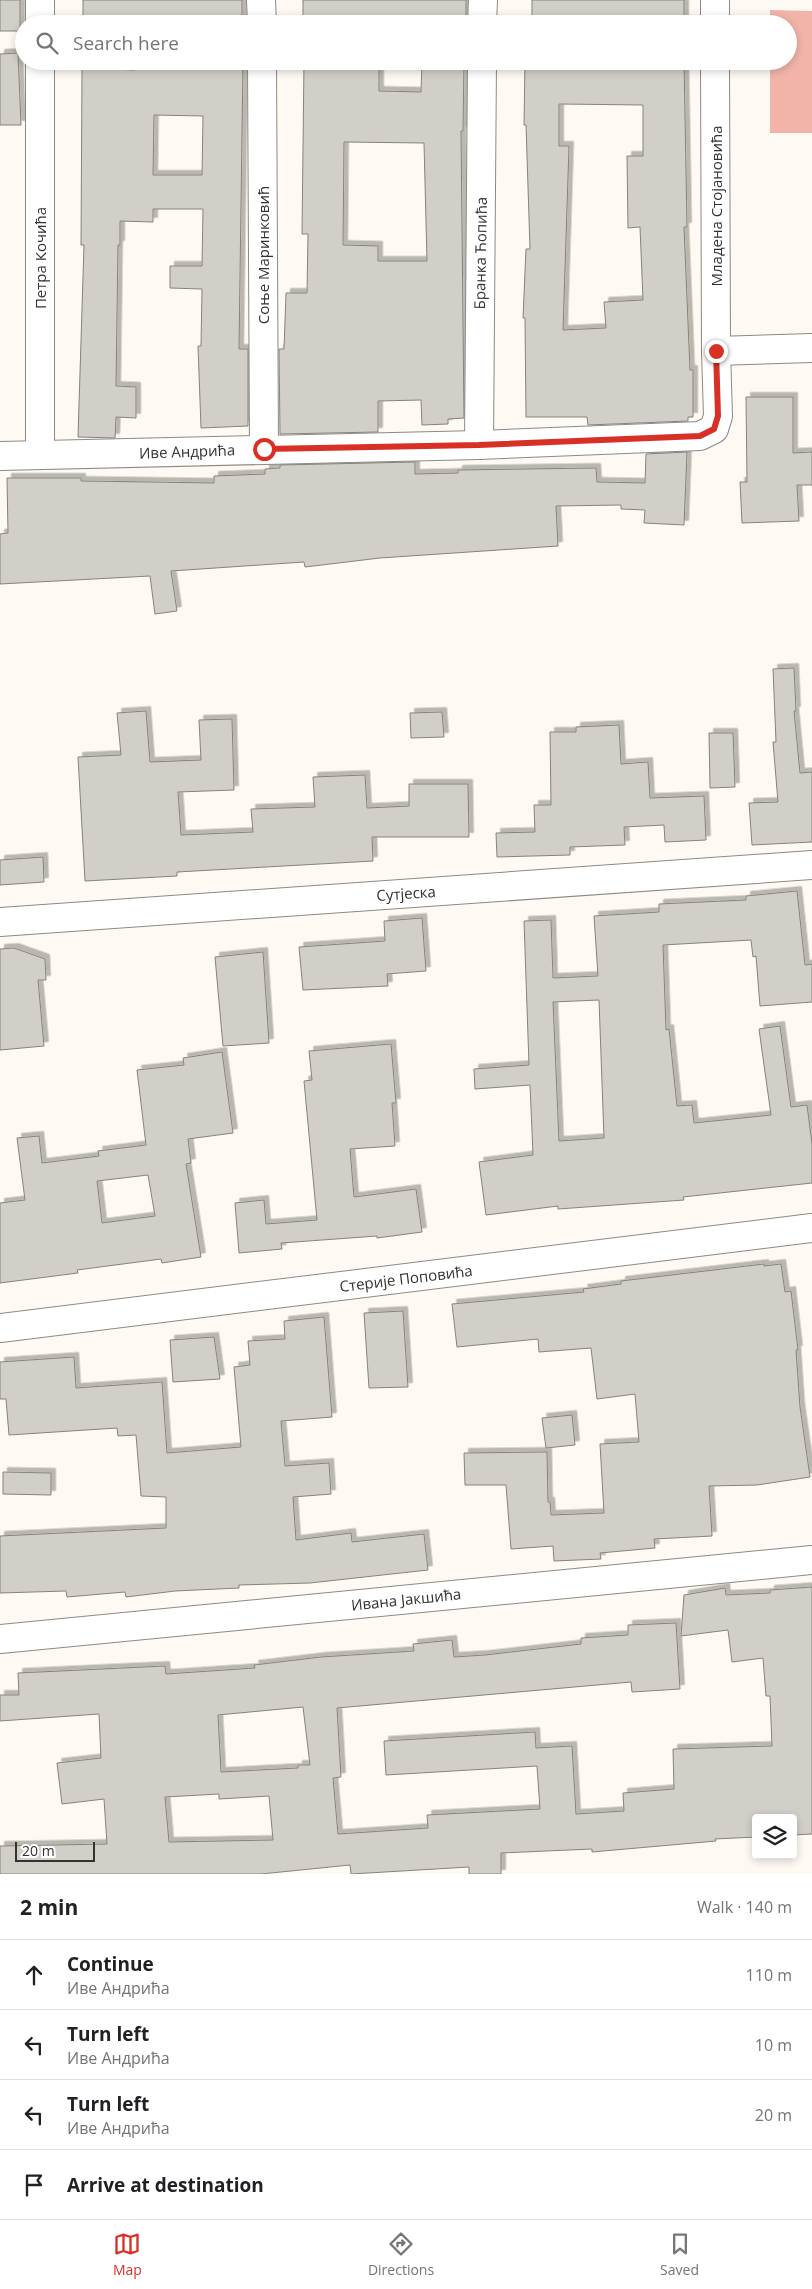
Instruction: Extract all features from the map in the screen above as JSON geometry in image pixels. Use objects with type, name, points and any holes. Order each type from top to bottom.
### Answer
[{"type":"street","points":[[40,0],[40,15]]},
{"type":"street","points":[[262,0],[262,15]]},
{"type":"street","points":[[482,15],[483,0]]},
{"type":"street","points":[[715,0],[715,15]]},
{"type":"street","name":"Петра Кочића","points":[[40,70],[40,455]]},
{"type":"street","name":"Соње Маринковић","points":[[262,70],[264,449]]},
{"type":"street","name":"Бранка Ћопића","points":[[479,445],[482,70]]},
{"type":"street","name":"Младена Стојановића","points":[[715,70],[716,351]]},
{"type":"street","points":[[716,351],[812,348]]},
{"type":"street","name":"Иве Андрића","points":[[0,456],[479,445],[700,436],[714,429],[718,416],[716,351]]},
{"type":"street","name":"Сутјеска","points":[[0,922],[812,865]]},
{"type":"street","name":"Стерије Поповића","points":[[0,1328],[812,1229]]},
{"type":"street","name":"Ивана Јакшића","points":[[0,1639],[812,1560]]},
{"type":"shaded area","points":[[770,10],[812,11],[812,133],[770,133],[770,70],[797,70],[797,15],[770,15]]},
{"type":"building","points":[[0,0],[20,0],[20,15],[15,15],[15,31],[0,31]]},
{"type":"building","points":[[83,0],[242,0],[242,15],[83,15]]},
{"type":"building","points":[[303,0],[466,0],[466,15],[303,15]]},
{"type":"building","points":[[532,0],[684,0],[684,15],[532,15]]},
{"type":"building","points":[[15,53],[15,70],[19,70],[21,125],[0,125],[0,54]]},
{"type":"building","points":[[82,70],[243,70],[239,349],[248,349],[248,426],[201,428],[198,346],[201,346],[202,289],[170,288],[170,266],[202,266],[203,209],[153,209],[153,222],[120,221],[120,245],[118,245],[116,386],[136,387],[136,418],[116,417],[115,438],[78,437],[84,245],[81,245]],"holes":[[[154,115],[203,116],[202,175],[153,175]]]},
{"type":"building","points":[[304,70],[379,70],[379,91],[421,92],[422,70],[464,70],[463,131],[461,131],[464,418],[448,419],[448,424],[422,425],[421,400],[378,401],[378,432],[280,434],[279,349],[284,349],[286,293],[307,293],[308,234],[302,234]],"holes":[[[344,142],[424,143],[427,261],[378,261],[378,246],[343,245]]]},
{"type":"building","points":[[525,70],[684,70],[687,227],[684,227],[690,370],[693,370],[693,417],[688,417],[688,421],[588,425],[587,417],[526,417],[525,318],[523,318],[526,249],[530,249],[526,125],[524,125]],"holes":[[[559,104],[643,105],[643,156],[627,156],[628,228],[640,227],[643,300],[604,302],[606,328],[563,330],[569,146],[559,146]]]},
{"type":"building","points":[[746,397],[793,397],[793,453],[812,452],[812,485],[797,485],[799,521],[742,523],[740,482],[747,482]]},
{"type":"building","points":[[687,452],[684,525],[644,523],[645,510],[621,509],[621,505],[556,506],[558,546],[380,558],[305,567],[304,562],[171,571],[177,611],[155,614],[150,576],[0,584],[0,534],[8,533],[7,478],[81,478],[81,481],[214,483],[214,476],[265,474],[265,469],[280,468],[280,465],[415,462],[415,474],[458,473],[458,470],[596,468],[597,482],[645,483],[646,454]]},
{"type":"building","points":[[794,668],[796,711],[794,711],[800,773],[812,772],[812,842],[752,845],[749,803],[778,802],[773,742],[776,742],[773,669]]},
{"type":"building","points":[[146,711],[150,762],[201,760],[199,720],[232,719],[234,790],[178,792],[181,835],[253,832],[251,809],[315,807],[313,777],[365,775],[367,808],[409,806],[409,784],[468,784],[469,837],[372,837],[373,861],[177,872],[177,876],[85,881],[78,757],[121,755],[117,713]]},
{"type":"building","points":[[442,712],[444,737],[411,738],[410,713]]},
{"type":"building","points":[[619,725],[621,764],[648,762],[650,798],[704,796],[706,840],[665,842],[664,825],[624,827],[625,845],[570,847],[570,855],[497,857],[496,833],[535,832],[534,805],[551,805],[550,732],[576,732],[576,727]]},
{"type":"building","points":[[709,733],[733,733],[735,787],[710,788]]},
{"type":"building","points":[[43,857],[44,882],[0,885],[0,860]]},
{"type":"building","points":[[797,891],[805,965],[812,964],[812,1002],[760,1006],[756,956],[753,957],[751,940],[663,945],[666,1030],[669,1029],[677,1106],[692,1105],[694,1123],[771,1115],[759,1029],[780,1026],[791,1107],[807,1105],[812,1144],[812,1183],[683,1197],[684,1200],[558,1209],[558,1206],[486,1215],[479,1162],[533,1155],[530,1085],[475,1089],[474,1069],[529,1065],[524,921],[551,920],[553,978],[598,976],[594,916],[659,912],[659,904],[746,900],[746,896]],"holes":[[[599,1000],[604,1138],[559,1141],[553,1002]]]},
{"type":"building","points":[[422,918],[426,971],[387,974],[388,986],[303,990],[299,947],[385,941],[384,921]]},
{"type":"building","points":[[14,948],[45,959],[46,980],[38,980],[44,1046],[0,1050],[0,949]]},
{"type":"building","points":[[263,952],[269,1043],[223,1046],[215,957]]},
{"type":"building","points":[[391,1044],[396,1103],[392,1103],[395,1146],[350,1149],[354,1197],[416,1189],[422,1232],[377,1238],[377,1236],[281,1243],[282,1249],[239,1253],[235,1203],[264,1200],[266,1224],[317,1220],[304,1081],[312,1080],[309,1051]]},
{"type":"building","points":[[222,1052],[233,1133],[188,1139],[191,1163],[186,1164],[201,1257],[162,1263],[161,1259],[77,1270],[78,1273],[0,1283],[0,1203],[25,1200],[17,1138],[39,1136],[42,1163],[99,1156],[98,1151],[146,1145],[137,1070],[184,1065],[183,1058]],"holes":[[[148,1175],[155,1216],[102,1223],[97,1181]]]},
{"type":"building","points":[[764,1264],[764,1266],[781,1264],[785,1292],[791,1291],[798,1350],[796,1350],[800,1407],[810,1477],[757,1485],[709,1486],[712,1536],[654,1539],[655,1548],[600,1553],[601,1559],[554,1561],[553,1546],[511,1549],[506,1485],[465,1485],[464,1453],[547,1452],[548,1502],[550,1502],[551,1515],[604,1513],[600,1444],[639,1442],[635,1394],[597,1399],[591,1348],[539,1352],[538,1339],[457,1347],[452,1304],[584,1292],[583,1289],[621,1284],[621,1281]]},
{"type":"building","points":[[403,1311],[408,1387],[369,1388],[364,1313]]},
{"type":"building","points":[[324,1317],[332,1417],[281,1421],[285,1466],[329,1463],[331,1494],[293,1497],[296,1540],[351,1533],[352,1542],[424,1534],[428,1570],[310,1583],[239,1585],[239,1588],[175,1591],[126,1597],[125,1592],[67,1597],[66,1591],[0,1593],[0,1536],[166,1528],[166,1497],[141,1496],[136,1435],[118,1436],[117,1428],[9,1435],[6,1399],[0,1399],[0,1362],[74,1357],[76,1388],[162,1382],[167,1453],[241,1447],[234,1367],[250,1365],[248,1341],[285,1339],[284,1321]]},
{"type":"building","points":[[214,1337],[220,1379],[173,1382],[170,1340]]},
{"type":"building","points":[[572,1415],[575,1445],[546,1448],[542,1418]]},
{"type":"building","points":[[3,1472],[51,1473],[51,1495],[3,1494]]},
{"type":"building","points":[[812,1587],[812,1834],[797,1835],[797,1814],[752,1814],[752,1837],[715,1839],[716,1841],[592,1852],[592,1849],[501,1853],[501,1874],[469,1874],[469,1867],[351,1874],[350,1865],[261,1874],[0,1874],[0,1846],[107,1844],[104,1799],[62,1804],[57,1763],[101,1758],[99,1714],[0,1721],[0,1695],[19,1695],[18,1673],[165,1666],[166,1674],[255,1668],[254,1665],[321,1657],[414,1651],[413,1644],[452,1640],[454,1657],[485,1655],[581,1644],[581,1638],[628,1635],[628,1625],[676,1623],[680,1689],[632,1692],[631,1682],[337,1708],[341,1777],[333,1778],[338,1834],[428,1828],[427,1815],[540,1809],[537,1766],[386,1775],[384,1741],[535,1732],[536,1748],[572,1746],[576,1814],[624,1811],[623,1793],[674,1789],[673,1749],[772,1746],[770,1696],[766,1696],[763,1658],[732,1662],[728,1630],[681,1636],[684,1595],[725,1588],[726,1595],[770,1593],[770,1590]],"holes":[[[303,1707],[310,1765],[298,1765],[298,1768],[221,1772],[218,1715]],[[219,1794],[219,1799],[269,1796],[273,1840],[169,1842],[165,1797]]]},
{"type":"route","points":[[264,449],[479,445],[700,436],[714,429],[718,416],[716,351]]}]
